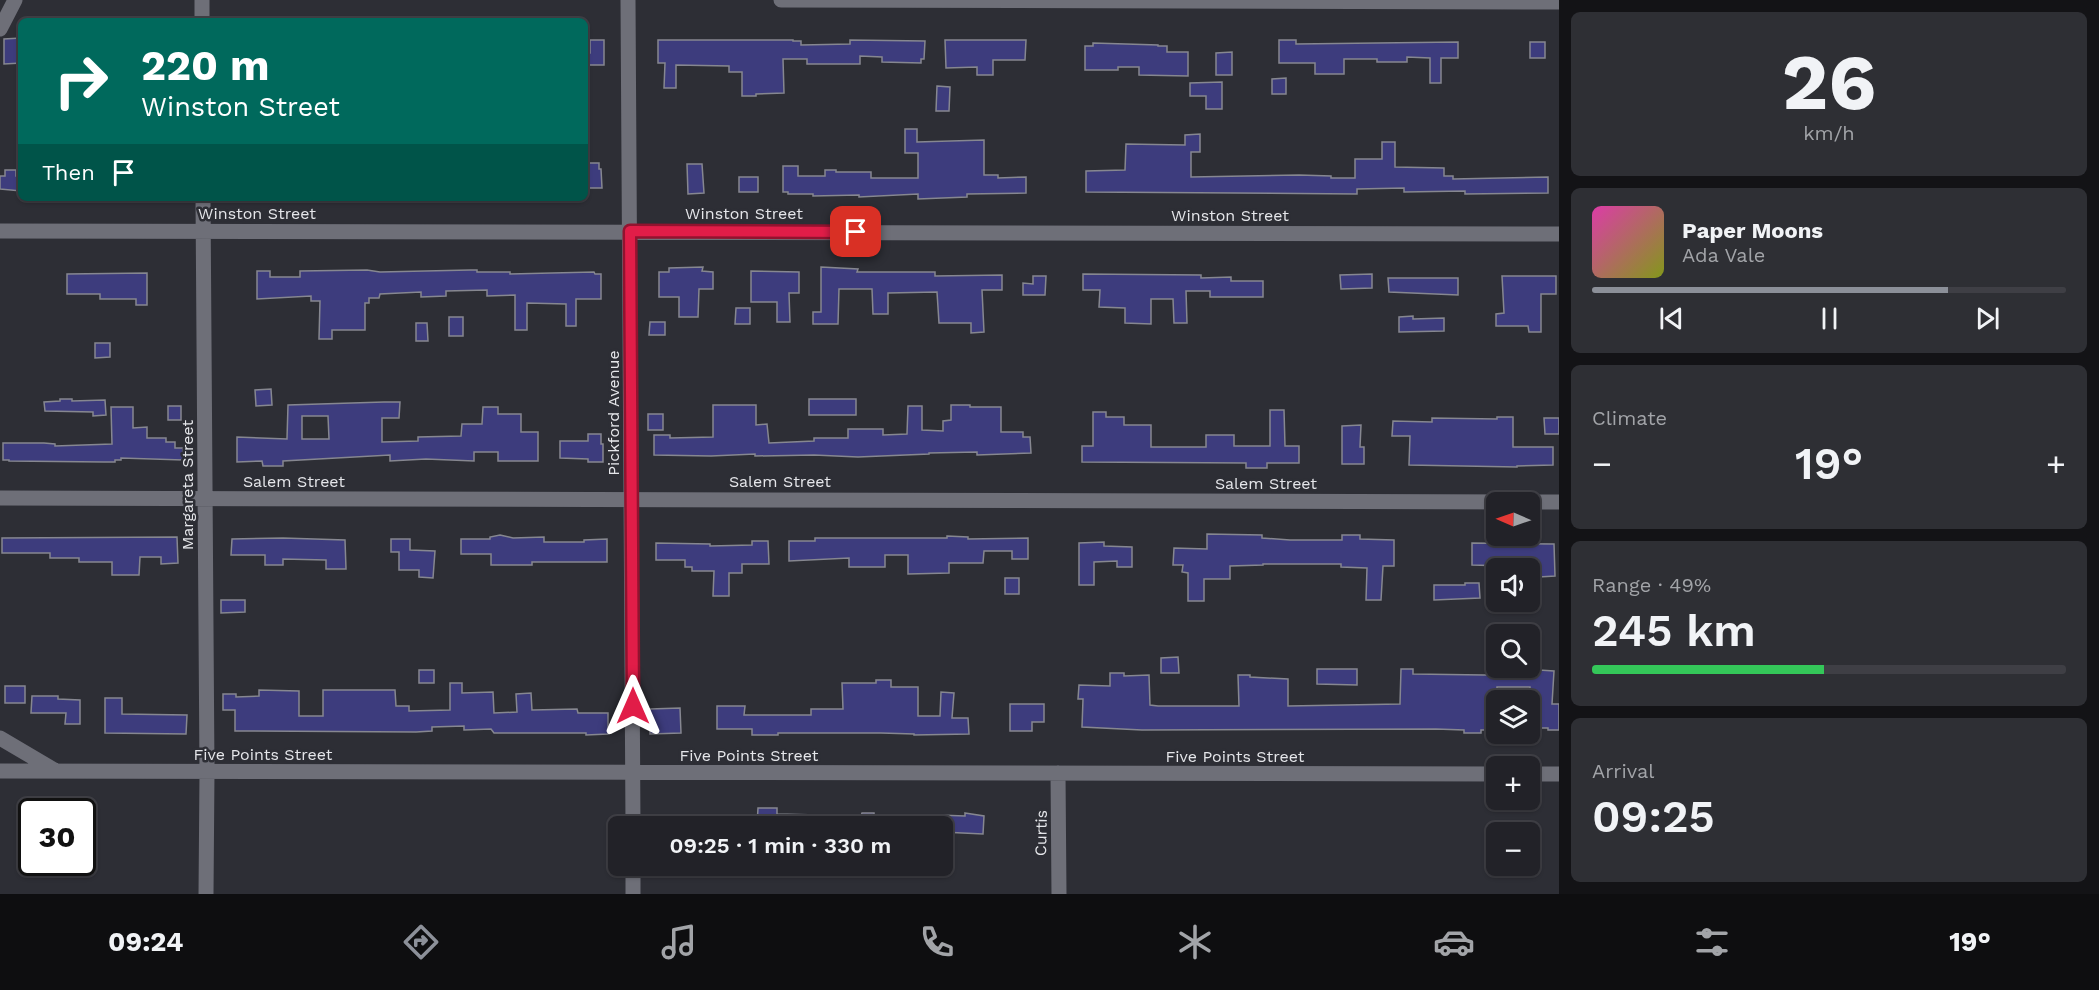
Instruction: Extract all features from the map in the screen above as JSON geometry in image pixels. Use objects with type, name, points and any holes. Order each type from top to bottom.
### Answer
[{"type":"street","points":[[0,29],[15,0]]},
{"type":"street","points":[[202,0],[202,18]]},
{"type":"street","name":"Pickford Avenue","points":[[628,0],[633,816]]},
{"type":"street","points":[[781,0],[1559,2]]},
{"type":"street","name":"Margareta Street","points":[[203,201],[206,894]]},
{"type":"street","name":"Winston Street","points":[[0,231],[1559,234]]},
{"type":"street","name":"Salem Street","points":[[0,498],[1559,502]]},
{"type":"street","points":[[0,738],[56,771]]},
{"type":"street","name":"Five Points Street","points":[[0,771],[1486,774]]},
{"type":"street","name":"Curtis","points":[[1058,773],[1059,894]]},
{"type":"street","points":[[1540,774],[1559,774]]},
{"type":"street","points":[[633,876],[633,894]]},
{"type":"building","points":[[18,38],[18,63],[4,64],[4,39]]},
{"type":"building","points":[[590,40],[604,40],[604,65],[588,65],[588,53],[590,53]]},
{"type":"building","points":[[658,40],[793,40],[801,41],[801,45],[850,44],[850,40],[925,41],[924,59],[921,59],[921,63],[882,62],[882,57],[860,56],[860,64],[807,64],[807,59],[783,59],[784,93],[742,96],[742,72],[729,72],[729,66],[676,65],[676,88],[664,88],[665,63],[658,63]]},
{"type":"building","points":[[945,40],[1026,40],[1025,60],[993,60],[993,75],[977,75],[977,67],[946,68]]},
{"type":"building","points":[[1279,40],[1296,40],[1296,44],[1458,42],[1458,58],[1441,58],[1441,83],[1430,83],[1430,58],[1407,57],[1407,62],[1344,59],[1344,74],[1315,74],[1315,63],[1279,63]]},
{"type":"building","points":[[1530,42],[1545,42],[1545,58],[1530,58]]},
{"type":"building","points":[[1093,43],[1158,45],[1167,46],[1167,52],[1188,52],[1188,76],[1139,75],[1139,67],[1118,67],[1118,70],[1085,70],[1085,46],[1093,46]]},
{"type":"building","points":[[1232,52],[1232,75],[1216,75],[1216,53]]},
{"type":"building","points":[[1286,78],[1286,94],[1272,94],[1272,79]]},
{"type":"building","points":[[1222,82],[1222,109],[1206,109],[1206,96],[1190,96],[1190,83]]},
{"type":"building","points":[[937,86],[950,87],[949,111],[936,111]]},
{"type":"building","points":[[905,129],[917,129],[917,142],[984,140],[984,175],[998,175],[998,178],[1026,177],[1026,193],[967,194],[967,197],[918,199],[918,194],[859,197],[859,195],[813,196],[813,194],[783,192],[783,166],[798,166],[798,176],[825,176],[825,170],[836,170],[836,172],[871,172],[871,178],[918,178],[918,153],[905,153]]},
{"type":"building","points":[[1200,134],[1200,152],[1191,152],[1191,177],[1299,175],[1355,178],[1355,159],[1382,159],[1382,142],[1395,142],[1395,167],[1444,168],[1444,176],[1453,176],[1453,179],[1548,177],[1548,193],[1404,192],[1404,188],[1357,189],[1357,194],[1086,192],[1086,171],[1125,170],[1126,144],[1185,145],[1185,135]]},
{"type":"building","points":[[588,163],[599,163],[602,188],[588,188]]},
{"type":"building","points":[[687,164],[702,164],[704,193],[688,194]]},
{"type":"building","points":[[5,170],[16,170],[18,191],[0,189],[0,176],[5,176]]},
{"type":"building","points":[[739,177],[758,177],[758,192],[739,192]]},
{"type":"building","points":[[703,267],[702,271],[713,272],[713,289],[699,289],[698,317],[679,317],[679,297],[659,297],[659,272],[669,272],[669,268]]},
{"type":"building","points":[[821,267],[858,269],[857,272],[935,272],[935,276],[1002,275],[1002,290],[982,290],[984,332],[971,333],[971,323],[939,323],[937,292],[888,293],[888,314],[873,314],[872,289],[839,289],[838,324],[813,324],[813,312],[821,312]]},
{"type":"building","points":[[367,270],[380,272],[477,270],[477,272],[510,272],[510,274],[594,272],[601,274],[601,299],[576,299],[576,326],[566,326],[566,304],[527,303],[527,330],[515,330],[515,295],[487,296],[487,290],[446,291],[446,296],[421,297],[421,292],[380,294],[379,298],[369,298],[369,303],[365,303],[365,330],[332,330],[332,339],[319,339],[320,301],[311,301],[311,296],[257,299],[257,271],[270,271],[270,277],[300,277],[300,271]]},
{"type":"building","points":[[751,271],[799,272],[799,293],[789,293],[790,322],[777,322],[777,302],[751,302]]},
{"type":"building","points":[[147,273],[147,305],[136,305],[136,299],[100,299],[100,294],[67,294],[67,274]]},
{"type":"building","points":[[1083,274],[1201,275],[1201,278],[1231,277],[1231,281],[1263,281],[1263,297],[1210,297],[1210,291],[1186,291],[1187,323],[1174,323],[1173,299],[1151,299],[1151,324],[1125,323],[1125,308],[1099,307],[1100,290],[1083,290]]},
{"type":"building","points":[[1372,274],[1372,288],[1341,289],[1340,275]]},
{"type":"building","points":[[1033,276],[1046,276],[1045,295],[1023,295],[1023,283],[1033,284]]},
{"type":"building","points":[[1502,276],[1556,276],[1556,294],[1541,294],[1541,332],[1529,332],[1528,326],[1496,326],[1496,314],[1504,313]]},
{"type":"building","points":[[1388,278],[1458,278],[1458,295],[1389,292]]},
{"type":"building","points":[[736,308],[750,308],[750,324],[735,324]]},
{"type":"building","points":[[1413,316],[1413,319],[1444,318],[1444,331],[1399,332],[1399,317]]},
{"type":"building","points":[[449,317],[463,317],[463,336],[449,336]]},
{"type":"building","points":[[650,322],[665,322],[665,335],[649,335]]},
{"type":"building","points":[[416,323],[427,323],[428,341],[416,341]]},
{"type":"building","points":[[95,343],[110,343],[110,357],[95,358]]},
{"type":"building","points":[[271,389],[272,405],[256,406],[255,390]]},
{"type":"building","points":[[60,399],[105,400],[106,415],[93,416],[93,412],[45,411],[44,402],[60,401]]},
{"type":"building","points":[[809,399],[856,399],[856,415],[809,415]]},
{"type":"building","points":[[400,402],[399,418],[382,418],[382,442],[418,441],[418,437],[461,436],[462,424],[482,424],[483,407],[498,407],[498,414],[521,414],[521,432],[538,432],[538,461],[498,461],[498,452],[474,452],[474,461],[426,459],[390,461],[390,455],[283,461],[283,466],[263,466],[262,461],[237,462],[237,437],[287,439],[288,405]],"holes":[[[302,416],[328,416],[329,439],[302,439]]]},
{"type":"building","points":[[713,405],[756,405],[756,425],[767,424],[769,443],[814,441],[814,438],[848,438],[848,429],[883,429],[883,435],[907,434],[908,406],[922,406],[922,430],[943,431],[943,421],[951,420],[951,405],[1001,407],[1001,432],[1023,432],[1023,437],[1030,437],[1031,453],[977,455],[977,452],[929,453],[858,457],[755,456],[755,454],[654,455],[654,435],[670,435],[670,438],[713,437]]},
{"type":"building","points":[[168,406],[181,406],[181,420],[168,420]]},
{"type":"building","points":[[111,407],[133,407],[133,428],[147,427],[147,438],[166,438],[166,442],[175,442],[175,448],[183,448],[183,460],[121,458],[115,462],[3,460],[3,443],[44,443],[55,444],[55,446],[112,444]]},
{"type":"building","points":[[1270,410],[1284,410],[1285,446],[1299,446],[1299,463],[1267,463],[1267,468],[1246,468],[1246,463],[1082,462],[1082,446],[1093,446],[1093,412],[1106,412],[1106,417],[1124,417],[1124,425],[1151,425],[1151,447],[1206,447],[1206,435],[1234,435],[1234,446],[1270,446]]},
{"type":"building","points":[[648,414],[663,414],[663,430],[648,430]]},
{"type":"building","points":[[1497,417],[1513,417],[1513,447],[1553,447],[1553,465],[1517,467],[1409,465],[1410,436],[1392,436],[1393,421],[1432,422],[1432,418],[1497,419]]},
{"type":"building","points":[[1544,418],[1559,418],[1559,434],[1545,434]]},
{"type":"building","points":[[1361,425],[1360,447],[1364,447],[1364,464],[1342,464],[1342,426]]},
{"type":"building","points":[[588,434],[601,434],[603,462],[560,458],[560,441],[588,441]]},
{"type":"building","points":[[1207,534],[1262,535],[1262,538],[1290,540],[1342,540],[1342,535],[1360,535],[1360,539],[1394,540],[1394,566],[1383,566],[1381,600],[1366,600],[1367,568],[1341,567],[1341,564],[1263,564],[1230,566],[1230,579],[1204,579],[1204,601],[1188,601],[1188,573],[1182,572],[1183,565],[1173,565],[1174,548],[1207,549]]},
{"type":"building","points":[[500,535],[513,538],[544,537],[544,542],[584,542],[584,540],[607,539],[607,562],[532,562],[532,565],[491,565],[491,554],[461,554],[461,539],[490,539],[490,537]]},
{"type":"building","points":[[947,536],[968,537],[968,539],[1028,538],[1028,559],[1012,559],[1012,551],[984,551],[983,563],[949,563],[949,573],[908,574],[908,555],[885,555],[885,567],[849,567],[849,558],[789,561],[789,541],[815,541],[815,538],[947,538]]},
{"type":"building","points":[[177,537],[178,563],[161,564],[161,557],[140,557],[139,575],[112,575],[112,562],[79,562],[79,558],[50,558],[50,553],[2,553],[2,538]]},
{"type":"building","points":[[232,539],[345,540],[346,569],[326,569],[326,560],[283,559],[283,565],[265,565],[265,555],[231,555]]},
{"type":"building","points":[[391,539],[410,539],[410,550],[435,551],[433,578],[419,577],[419,570],[399,570],[399,552],[391,552]]},
{"type":"building","points":[[752,541],[768,541],[769,564],[742,564],[742,573],[729,573],[729,596],[713,596],[714,571],[692,571],[692,567],[685,567],[685,560],[656,560],[656,543],[710,544],[710,546],[752,545]]},
{"type":"building","points":[[1104,542],[1104,546],[1132,547],[1132,567],[1117,567],[1117,561],[1094,562],[1094,585],[1079,585],[1079,543]]},
{"type":"building","points":[[1472,543],[1486,543],[1486,546],[1554,544],[1555,576],[1540,577],[1540,558],[1486,558],[1486,565],[1472,565]]},
{"type":"building","points":[[1005,578],[1019,578],[1019,594],[1005,594]]},
{"type":"building","points":[[1465,583],[1479,583],[1480,598],[1434,600],[1434,585],[1465,585]]},
{"type":"building","points":[[221,600],[245,600],[245,612],[221,613]]},
{"type":"building","points":[[1178,657],[1179,673],[1161,673],[1161,658]]},
{"type":"building","points":[[1317,669],[1357,669],[1357,685],[1317,684]]},
{"type":"building","points":[[1401,669],[1413,669],[1413,674],[1486,675],[1486,678],[1540,678],[1540,670],[1554,671],[1552,704],[1559,704],[1559,730],[1540,728],[1540,690],[1530,690],[1530,687],[1497,687],[1497,690],[1486,690],[1486,730],[1481,730],[1481,733],[1436,729],[1142,730],[1082,727],[1083,699],[1078,699],[1079,685],[1110,686],[1110,673],[1124,673],[1124,676],[1149,675],[1150,705],[1158,706],[1239,706],[1238,675],[1288,679],[1288,706],[1400,704]]},
{"type":"building","points":[[419,670],[434,670],[434,683],[419,683]]},
{"type":"building","points":[[876,680],[891,680],[891,687],[918,687],[918,716],[940,716],[941,692],[954,693],[952,718],[968,718],[969,734],[778,733],[778,735],[752,735],[752,729],[717,729],[717,706],[745,706],[744,715],[811,715],[811,709],[843,709],[842,683],[876,683]]},
{"type":"building","points":[[450,683],[462,683],[462,693],[493,692],[494,713],[517,712],[516,694],[531,693],[532,710],[577,709],[578,713],[608,713],[608,734],[494,733],[491,729],[464,730],[464,726],[432,727],[432,731],[416,732],[235,731],[235,710],[223,710],[223,694],[236,694],[236,697],[259,696],[259,690],[299,691],[299,716],[323,716],[323,690],[395,690],[396,706],[409,706],[409,711],[450,710]]},
{"type":"building","points":[[5,686],[25,686],[25,703],[5,703]]},
{"type":"building","points":[[32,696],[58,696],[58,699],[80,700],[80,724],[65,724],[66,713],[31,713]]},
{"type":"building","points":[[105,698],[122,698],[122,714],[187,715],[186,734],[105,733]]},
{"type":"building","points":[[1010,704],[1044,704],[1044,722],[1032,722],[1032,731],[1010,731]]},
{"type":"building","points":[[680,708],[681,733],[650,734],[650,709]]},
{"type":"building","points":[[758,808],[777,808],[777,814],[861,816],[758,816]]},
{"type":"building","points":[[862,813],[874,813],[874,815],[905,816],[861,816]]},
{"type":"building","points":[[965,813],[984,816],[983,834],[953,833],[953,816],[939,815],[965,816]]},
{"type":"route","points":[[633,706],[630,231],[856,232]]}]
